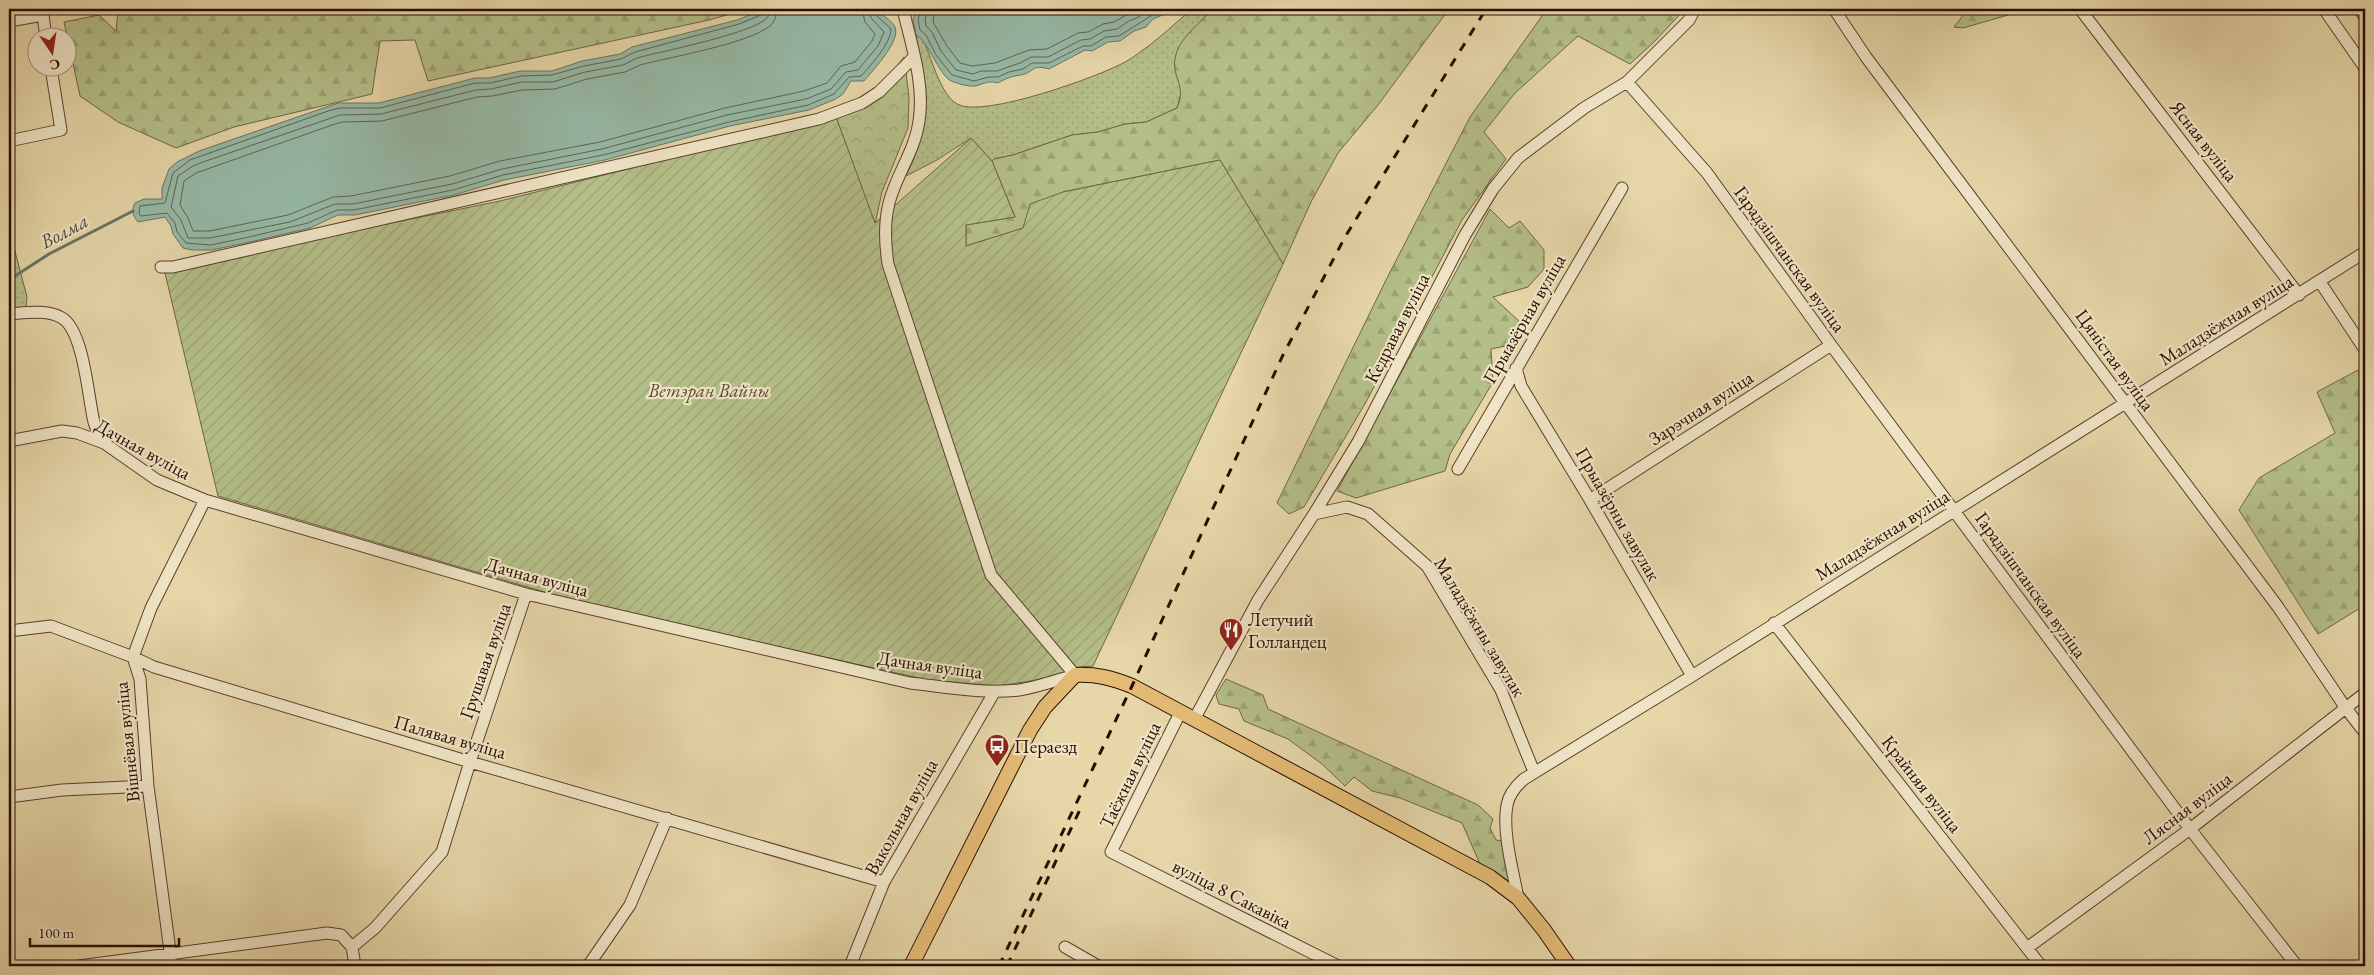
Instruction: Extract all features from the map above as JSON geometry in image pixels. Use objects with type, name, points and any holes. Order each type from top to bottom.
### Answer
[{"type":"main road","points":[[911,966],[1030,730],[1046,707],[1075,675],[1094,674],[1109,677],[1132,686],[1490,876],[1518,898],[1544,930],[1569,966]]},
{"type":"street","points":[[903,9],[920,90],[920,120],[911,151],[889,204],[886,245],[888,264],[992,575],[1075,675]]},
{"type":"street","name":"Кедравая вуліца","points":[[1194,718],[1258,600],[1358,442],[1465,235],[1493,189],[1518,158],[1584,108],[1628,82],[1689,20],[1695,9]]},
{"type":"street","name":"Цяністая вуліца","points":[[1834,9],[1866,57],[2278,607],[2365,734]]},
{"type":"street","name":"Ясная вуліца","points":[[2080,9],[2299,295]]},
{"type":"street","points":[[2324,9],[2365,68]]},
{"type":"street","points":[[9,21],[43,15],[45,28]]},
{"type":"street","points":[[161,267],[173,267],[374,222],[819,119],[862,103],[879,92],[914,57]]},
{"type":"street","points":[[9,141],[61,130],[53,78]]},
{"type":"street","name":"Гарадзішчанская вуліца","points":[[1628,82],[1707,173],[1831,346],[1955,510],[2190,829],[2297,966]]},
{"type":"street","name":"Прыазёрная вуліца","points":[[1458,469],[1622,188]]},
{"type":"street","name":"Маладзёжная вуліца","points":[[1518,898],[1506,822],[1507,804],[1514,789],[1534,772],[1692,676],[2365,252]]},
{"type":"street","points":[[2320,282],[2365,350]]},
{"type":"street","points":[[9,314],[46,313],[58,316],[70,324],[78,348],[94,421],[104,443]]},
{"type":"street","name":"Зарэчная вуліца","points":[[1590,500],[1831,346]]},
{"type":"street","name":"Прыазёрны завулак","points":[[1516,368],[1522,386],[1692,676]]},
{"type":"street","name":"Дачная вуліца","points":[[9,441],[70,431],[104,443],[157,480],[205,500],[526,594],[910,683],[995,691],[1030,688],[1075,675]]},
{"type":"street","name":"Вішнёвая вуліца","points":[[172,966],[148,786],[140,679],[133,657],[151,608],[205,500]]},
{"type":"street","name":"Маладзёжны завулак","points":[[1314,514],[1347,507],[1368,514],[1427,566],[1501,690],[1534,772]]},
{"type":"street","name":"Грушавая вуліца","points":[[352,947],[375,928],[442,852],[526,594]]},
{"type":"street","name":"Крайняя вуліца","points":[[1774,623],[2042,966]]},
{"type":"street","name":"Палявая вуліца","points":[[9,631],[51,626],[133,657],[154,667],[470,762],[884,882]]},
{"type":"street","name":"Вакольная вуліца","points":[[850,966],[884,882],[995,691]]},
{"type":"street","name":"Лясная вуліца","points":[[2027,948],[2190,829],[2365,693]]},
{"type":"street","name":"Таёжная вуліца","points":[[1111,852],[1180,712]]},
{"type":"street","points":[[9,797],[62,790],[148,786]]},
{"type":"street","points":[[588,966],[630,905],[667,818]]},
{"type":"street","name":"вуліца 8 Сакавіка","points":[[1111,852],[1338,966]]},
{"type":"street","points":[[79,966],[170,952],[327,933],[341,935],[352,947],[355,966]]},
{"type":"street","points":[[1065,947],[1098,966]]},
{"type":"green space","points":[[129,9],[748,9],[709,20],[428,81],[415,40],[380,41],[372,94],[234,127],[176,148],[118,122],[80,96],[76,78],[78,78],[78,28],[65,28],[64,22],[99,15],[116,31],[118,11]]},
{"type":"green space","points":[[1192,9],[1212,9],[1184,40],[1176,71],[1182,90],[1177,108],[1146,122],[1125,124],[1098,132],[1072,135],[992,161],[971,138],[937,160],[906,176],[915,156],[923,122],[924,90],[916,35],[922,37],[940,83],[951,99],[957,104],[970,107],[990,106],[1042,94],[1113,68],[1144,49]]},
{"type":"green space","points":[[1212,9],[1449,9],[1378,105],[1338,153],[1311,202],[1283,264],[1220,160],[1063,192],[1024,228],[966,246],[966,225],[1015,217],[992,161],[994,159],[1013,155],[1072,135],[1098,132],[1125,124],[1146,122],[1177,108],[1180,100],[1180,88],[1175,72],[1177,51],[1190,32]]},
{"type":"green space","points":[[1547,9],[1685,9],[1630,64],[1578,36],[1515,93],[1484,132],[1506,159],[1462,220],[1366,402],[1304,507],[1289,514],[1277,503],[1386,280],[1470,117]]},
{"type":"green space","points":[[1963,9],[2029,9],[1963,28],[1954,27],[1964,14]]},
{"type":"green space","points":[[2352,9],[2365,9],[2365,29]]},
{"type":"green space","points":[[904,57],[909,97],[908,128],[882,192],[875,224],[836,117],[855,106],[873,91],[890,75]]},
{"type":"green space","name":"Ветэран Вайны","points":[[836,117],[875,223],[971,138],[992,161],[1015,217],[966,225],[966,246],[1023,228],[1030,204],[1063,192],[1220,160],[1283,264],[1093,666],[1079,667],[1043,679],[999,686],[928,680],[582,603],[218,496],[165,273],[313,239],[500,201]]},
{"type":"green space","points":[[1490,209],[1509,228],[1520,221],[1544,250],[1544,269],[1528,287],[1493,297],[1521,323],[1519,343],[1491,349],[1493,382],[1450,454],[1445,471],[1356,498],[1337,491]]},
{"type":"green space","points":[[9,235],[11,236],[27,297],[26,307],[9,309]]},
{"type":"green space","points":[[2358,370],[2365,384],[2365,605],[2318,634],[2239,510],[2259,478],[2335,433],[2317,392]]},
{"type":"green space","points":[[1226,679],[1263,695],[1268,709],[1478,805],[1493,819],[1490,828],[1496,840],[1503,841],[1509,882],[1480,864],[1462,823],[1400,798],[1372,791],[1354,777],[1345,786],[1322,764],[1288,739],[1244,721],[1239,709],[1219,704],[1216,695]]},
{"type":"water","points":[[764,9],[881,9],[881,13],[894,25],[896,33],[885,55],[864,81],[851,81],[843,94],[836,99],[809,110],[730,126],[605,160],[504,180],[454,195],[355,215],[338,215],[310,228],[212,250],[183,248],[173,234],[171,226],[165,217],[138,222],[134,215],[133,208],[135,203],[144,199],[162,199],[162,188],[169,169],[177,162],[199,151],[338,103],[379,103],[475,78],[489,78],[520,71],[552,71],[582,61],[620,54],[632,47],[737,20]]},
{"type":"water","points":[[917,9],[1177,9],[1153,19],[1146,27],[1134,31],[1120,41],[1108,42],[1092,51],[1085,50],[1049,69],[1039,67],[998,83],[989,82],[972,86],[948,79],[924,42],[916,35],[913,19]]},
{"type":"waterway","name":"Волма","points":[[9,278],[49,254],[133,211]]},
{"type":"railway","points":[[999,966],[1132,686],[1282,357],[1345,237],[1486,9]]},
{"type":"railway","points":[[1007,966],[1083,803]]},
{"type":"place","name":"Летучий Голландец","points":[[1231,651]]},
{"type":"place","name":"Пераезд","points":[[997,767]]}]
